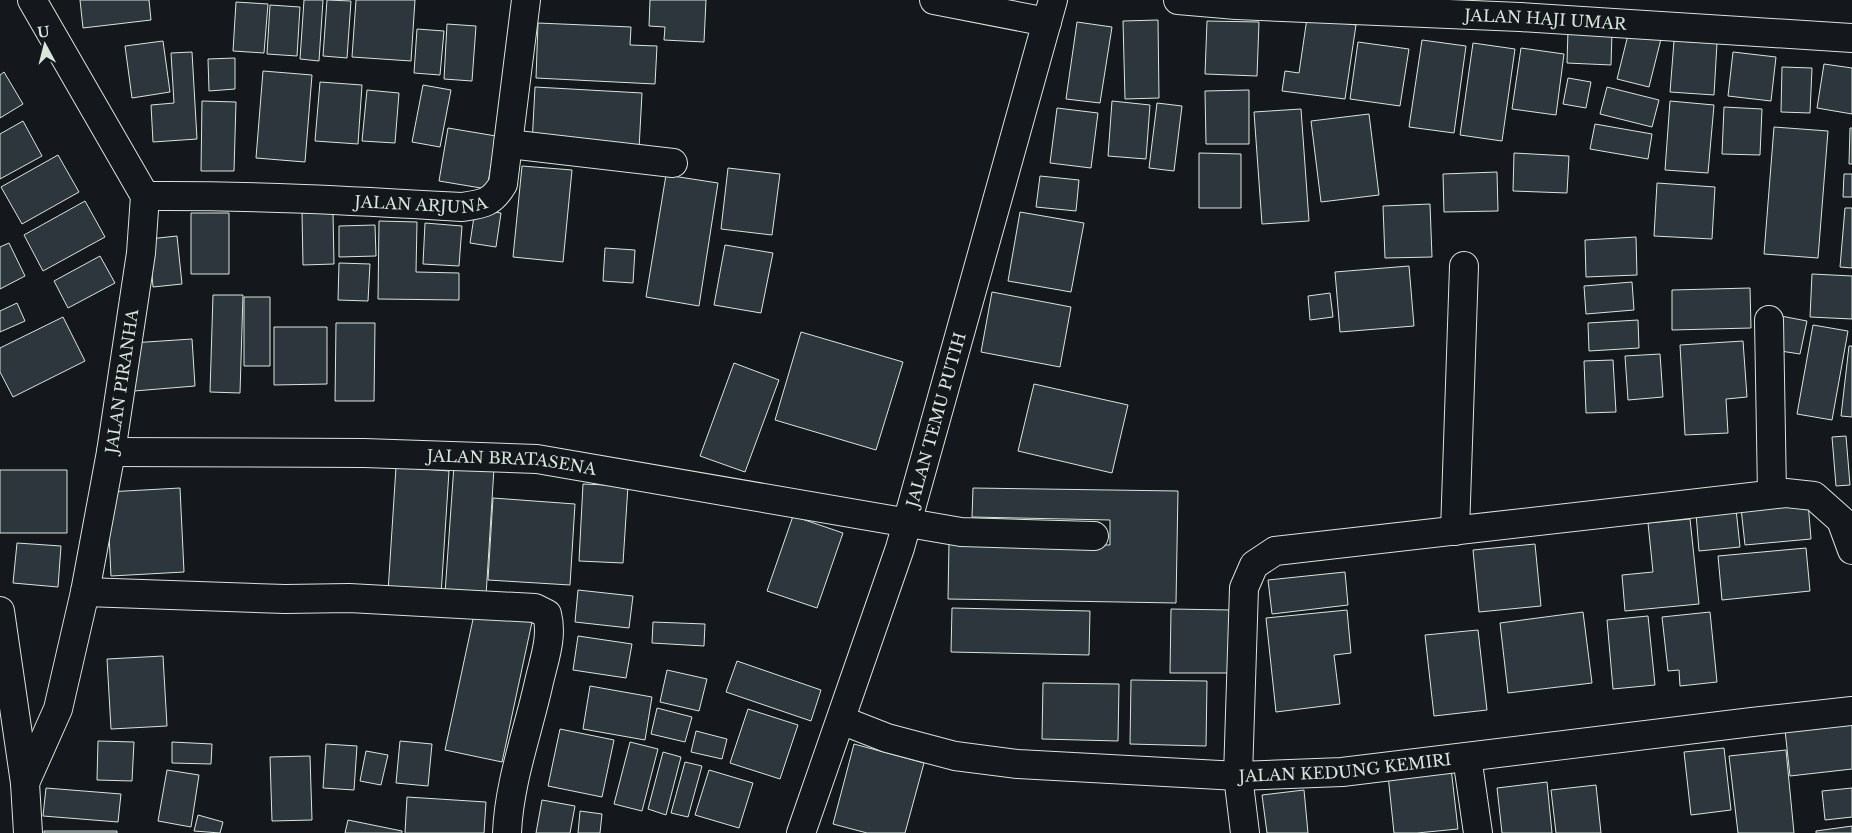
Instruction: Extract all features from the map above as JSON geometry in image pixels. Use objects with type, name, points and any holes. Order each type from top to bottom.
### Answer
[{"type":"street","points":[[32,0],[145,196]]},
{"type":"street","name":"JALAN ARJUNA","points":[[145,196],[206,195],[462,207],[483,204],[496,196],[503,184],[526,0]]},
{"type":"street","points":[[934,0],[1050,11]]},
{"type":"street","name":"JALAN HAJI UMAR","points":[[1178,0],[1236,5],[1530,17],[1852,38]]},
{"type":"street","name":"JALAN TEMU PUTIH","points":[[801,833],[907,524],[1050,11]]},
{"type":"street","points":[[508,144],[673,163]]},
{"type":"street","name":"JALAN PIRANHA","points":[[25,783],[58,709],[85,592],[111,452],[141,253],[145,196]]},
{"type":"street","points":[[1455,531],[1464,266]]},
{"type":"street","points":[[1769,320],[1772,494]]},
{"type":"street","name":"JALAN BRATASENA","points":[[111,452],[364,453],[537,459],[961,532],[1094,536]]},
{"type":"street","points":[[1245,833],[1238,776],[1244,588],[1254,565],[1275,551],[1786,493],[1814,496],[1841,520],[1852,550]]},
{"type":"street","points":[[85,592],[422,602],[535,608],[547,614],[549,622],[548,646],[515,780],[507,818],[507,833]]},
{"type":"street","points":[[0,611],[25,783],[28,833]]},
{"type":"street","name":"JALAN KEDUNG KEMIRI","points":[[841,720],[887,738],[955,756],[1018,764],[1238,776],[1342,772],[1752,722],[1852,712]]},
{"type":"street","points":[[1467,757],[1478,833]]},
{"type":"building","points":[[80,0],[149,0],[151,20],[83,28]]},
{"type":"building","points":[[304,0],[323,0],[319,61],[300,59]]},
{"type":"building","points":[[327,0],[351,1],[347,58],[323,56]]},
{"type":"building","points":[[356,0],[415,0],[411,61],[352,57]]},
{"type":"building","points":[[650,0],[706,0],[704,42],[664,40],[665,27],[649,26]]},
{"type":"building","points":[[236,2],[268,4],[264,53],[233,51]]},
{"type":"building","points":[[270,5],[300,7],[297,56],[267,54]]},
{"type":"building","points":[[1307,18],[1356,25],[1345,99],[1282,91],[1285,71],[1299,73]]},
{"type":"building","points":[[1158,20],[1159,98],[1125,99],[1123,21]]},
{"type":"building","points":[[1207,21],[1259,22],[1257,76],[1205,74]]},
{"type":"building","points":[[1077,22],[1112,27],[1100,103],[1066,99]]},
{"type":"building","points":[[538,23],[631,27],[630,45],[657,46],[655,84],[536,78]]},
{"type":"building","points":[[447,24],[476,26],[472,81],[444,79]]},
{"type":"building","points":[[417,29],[444,31],[440,75],[414,73]]},
{"type":"building","points":[[1568,30],[1612,32],[1611,65],[1567,63]]},
{"type":"building","points":[[1629,31],[1661,39],[1649,87],[1617,79]]},
{"type":"building","points":[[1422,40],[1466,46],[1454,133],[1409,127]]},
{"type":"building","points":[[163,41],[170,92],[132,98],[125,46]]},
{"type":"building","points":[[1674,41],[1717,43],[1714,95],[1670,92]]},
{"type":"building","points":[[1358,42],[1409,49],[1400,106],[1350,99]]},
{"type":"building","points":[[1473,43],[1515,49],[1502,141],[1460,135]]},
{"type":"building","points":[[1521,48],[1564,54],[1556,115],[1512,109]]},
{"type":"building","points":[[192,52],[197,139],[153,142],[151,105],[174,103],[171,53]]},
{"type":"building","points":[[1733,52],[1776,57],[1771,101],[1728,96]]},
{"type":"building","points":[[235,58],[235,89],[209,91],[208,59]]},
{"type":"building","points":[[1824,64],[1852,68],[1852,114],[1817,108]]},
{"type":"building","points":[[1782,67],[1812,68],[1810,113],[1781,112]]},
{"type":"building","points":[[263,71],[312,75],[305,162],[256,158]]},
{"type":"building","points":[[4,72],[23,104],[0,118],[0,75]]},
{"type":"building","points":[[1568,78],[1591,82],[1586,108],[1563,104]]},
{"type":"building","points":[[320,82],[362,85],[358,144],[315,141]]},
{"type":"building","points":[[423,85],[451,90],[440,147],[412,142]]},
{"type":"building","points":[[535,87],[642,93],[639,149],[532,144]]},
{"type":"building","points":[[1607,87],[1659,100],[1652,127],[1600,114]]},
{"type":"building","points":[[367,90],[399,93],[395,143],[362,141]]},
{"type":"building","points":[[1249,90],[1249,144],[1206,144],[1205,91]]},
{"type":"building","points":[[202,101],[236,102],[234,171],[201,171]]},
{"type":"building","points":[[1112,101],[1150,105],[1146,159],[1108,156]]},
{"type":"building","points":[[1670,101],[1714,105],[1708,173],[1665,170]]},
{"type":"building","points":[[1157,103],[1182,106],[1174,171],[1149,168]]},
{"type":"building","points":[[1724,107],[1762,109],[1760,155],[1722,154]]},
{"type":"building","points":[[1057,108],[1098,113],[1091,168],[1050,163]]},
{"type":"building","points":[[1301,109],[1309,221],[1262,224],[1254,112]]},
{"type":"building","points":[[1369,114],[1379,195],[1321,202],[1311,121]]},
{"type":"building","points":[[23,121],[42,156],[0,179],[0,134]]},
{"type":"building","points":[[1595,124],[1652,134],[1648,159],[1590,149]]},
{"type":"building","points":[[1774,127],[1828,131],[1818,258],[1764,254]]},
{"type":"building","points":[[448,128],[496,136],[487,189],[439,181]]},
{"type":"building","points":[[1850,128],[1852,128],[1852,164],[1849,164]]},
{"type":"building","points":[[1199,153],[1241,154],[1241,208],[1199,208]]},
{"type":"building","points":[[1514,153],[1569,156],[1567,193],[1513,191]]},
{"type":"building","points":[[58,155],[79,192],[22,224],[1,187]]},
{"type":"building","points":[[522,166],[572,170],[563,262],[513,257]]},
{"type":"building","points":[[728,168],[780,174],[772,235],[721,229]]},
{"type":"building","points":[[1497,172],[1498,211],[1444,212],[1443,174]]},
{"type":"building","points":[[1844,174],[1852,174],[1852,197],[1843,197]]},
{"type":"building","points":[[666,175],[718,183],[699,306],[646,297]]},
{"type":"building","points":[[1040,176],[1079,180],[1076,211],[1036,207]]},
{"type":"building","points":[[1657,183],[1715,187],[1712,239],[1654,236]]},
{"type":"building","points":[[85,201],[105,237],[43,271],[24,235]]},
{"type":"building","points":[[1430,204],[1432,257],[1385,258],[1383,206]]},
{"type":"building","points":[[1845,208],[1852,208],[1852,268],[1840,267]]},
{"type":"building","points":[[475,210],[501,213],[496,247],[470,243]]},
{"type":"building","points":[[1020,212],[1084,223],[1071,292],[1008,281]]},
{"type":"building","points":[[191,213],[229,213],[229,274],[191,274]]},
{"type":"building","points":[[302,213],[333,213],[334,264],[303,265]]},
{"type":"building","points":[[379,221],[417,222],[416,272],[459,273],[459,300],[378,299]]},
{"type":"building","points":[[425,223],[462,226],[459,266],[423,264]]},
{"type":"building","points":[[375,225],[376,256],[339,257],[339,226]]},
{"type":"building","points":[[177,236],[182,284],[153,287],[149,239]]},
{"type":"building","points":[[1636,237],[1637,275],[1586,277],[1585,240]]},
{"type":"building","points":[[9,243],[25,276],[0,289],[0,247]]},
{"type":"building","points":[[725,245],[773,253],[761,313],[714,305]]},
{"type":"building","points":[[605,248],[635,250],[633,283],[603,281]]},
{"type":"building","points":[[100,256],[115,283],[68,308],[54,281]]},
{"type":"building","points":[[339,263],[370,264],[368,301],[338,300]]},
{"type":"building","points":[[1409,266],[1414,326],[1340,332],[1335,272]]},
{"type":"building","points":[[1812,274],[1852,276],[1852,319],[1810,317]]},
{"type":"building","points":[[1632,282],[1634,310],[1586,314],[1584,286]]},
{"type":"building","points":[[1750,288],[1751,328],[1672,330],[1672,290]]},
{"type":"building","points":[[992,292],[1071,307],[1060,367],[981,352]]},
{"type":"building","points":[[1330,293],[1333,317],[1310,320],[1308,296]]},
{"type":"building","points":[[213,295],[243,295],[240,393],[210,392]]},
{"type":"building","points":[[244,297],[270,297],[270,366],[244,366]]},
{"type":"building","points":[[17,303],[25,321],[0,332],[0,311]]},
{"type":"building","points":[[1781,316],[1807,321],[1800,354],[1774,350]]},
{"type":"building","points":[[63,317],[85,361],[13,397],[0,372],[0,348]]},
{"type":"building","points":[[1638,320],[1639,348],[1589,351],[1588,323]]},
{"type":"building","points":[[336,323],[375,323],[374,401],[335,401]]},
{"type":"building","points":[[1813,325],[1848,331],[1832,420],[1797,414]]},
{"type":"building","points":[[274,327],[327,327],[327,384],[274,385]]},
{"type":"building","points":[[801,332],[903,362],[876,450],[775,420]]},
{"type":"building","points":[[192,339],[195,386],[134,391],[131,343]]},
{"type":"building","points":[[1743,341],[1747,397],[1726,399],[1728,433],[1685,435],[1680,345]]},
{"type":"building","points":[[1849,346],[1852,346],[1852,417],[1841,416]]},
{"type":"building","points":[[1660,354],[1663,397],[1628,400],[1625,356]]},
{"type":"building","points":[[1613,360],[1616,412],[1586,413],[1584,361]]},
{"type":"building","points":[[734,363],[779,380],[745,472],[700,456]]},
{"type":"building","points":[[1034,384],[1128,405],[1112,473],[1018,451]]},
{"type":"building","points":[[1846,436],[1850,485],[1836,486],[1832,437]]},
{"type":"building","points":[[454,465],[494,468],[486,596],[445,593]]},
{"type":"building","points":[[396,467],[449,471],[441,595],[388,592]]},
{"type":"building","points":[[0,470],[67,470],[67,533],[0,533]]},
{"type":"building","points":[[583,484],[628,486],[623,563],[579,561]]},
{"type":"building","points":[[180,488],[184,572],[111,576],[107,492]]},
{"type":"building","points":[[973,488],[1178,491],[1176,603],[948,599],[949,543],[1110,545],[1110,520],[972,517]]},
{"type":"building","points":[[493,498],[575,504],[570,585],[488,580]]},
{"type":"building","points":[[1808,502],[1811,539],[1745,545],[1741,508]]},
{"type":"building","points":[[1736,509],[1740,547],[1699,551],[1696,513]]},
{"type":"building","points":[[793,516],[843,533],[817,608],[767,591]]},
{"type":"building","points":[[1690,519],[1699,604],[1625,611],[1622,575],[1653,572],[1648,523]]},
{"type":"building","points":[[17,543],[61,546],[58,587],[13,583]]},
{"type":"building","points":[[1535,544],[1541,606],[1479,612],[1473,550]]},
{"type":"building","points":[[1806,548],[1810,591],[1722,600],[1718,556]]},
{"type":"building","points":[[1345,572],[1348,605],[1272,614],[1268,580]]},
{"type":"building","points":[[578,590],[633,596],[629,628],[575,622]]},
{"type":"building","points":[[952,608],[1090,611],[1089,655],[951,652]]},
{"type":"building","points":[[1171,609],[1231,610],[1230,673],[1170,673]]},
{"type":"building","points":[[475,610],[532,622],[502,762],[445,750]]},
{"type":"building","points":[[1347,610],[1351,653],[1334,655],[1340,704],[1276,712],[1266,618]]},
{"type":"building","points":[[1583,612],[1592,683],[1508,693],[1500,623]]},
{"type":"building","points":[[1710,612],[1717,682],[1680,686],[1679,670],[1668,671],[1662,617]]},
{"type":"building","points":[[1648,616],[1655,685],[1613,689],[1607,620]]},
{"type":"building","points":[[653,622],[705,624],[704,646],[652,643]]},
{"type":"building","points":[[1478,630],[1487,710],[1434,716],[1425,635]]},
{"type":"building","points":[[578,636],[632,644],[626,678],[573,670]]},
{"type":"building","points":[[163,656],[167,726],[111,729],[107,659]]},
{"type":"building","points":[[737,661],[821,690],[811,721],[726,692]]},
{"type":"building","points":[[667,670],[707,679],[699,711],[660,702]]},
{"type":"building","points":[[1131,680],[1207,681],[1206,746],[1130,744]]},
{"type":"building","points":[[1043,683],[1119,684],[1118,741],[1042,739]]},
{"type":"building","points":[[590,686],[652,697],[645,740],[583,729]]},
{"type":"building","points":[[657,708],[692,717],[685,742],[651,734]]},
{"type":"building","points":[[748,709],[798,725],[780,779],[730,763]]},
{"type":"building","points":[[1852,723],[1852,769],[1790,776],[1785,730]]},
{"type":"building","points":[[560,729],[614,740],[602,797],[548,786]]},
{"type":"building","points":[[696,731],[727,739],[722,759],[691,752]]},
{"type":"building","points":[[98,741],[134,742],[132,781],[97,780]]},
{"type":"building","points":[[400,741],[432,744],[428,786],[396,783]]},
{"type":"building","points":[[172,742],[212,744],[211,764],[172,763]]},
{"type":"building","points":[[630,742],[658,749],[642,811],[614,804]]},
{"type":"building","points":[[326,744],[357,746],[354,790],[323,788]]},
{"type":"building","points":[[854,744],[924,763],[905,833],[867,833],[833,824]]},
{"type":"building","points":[[1724,748],[1731,810],[1691,815],[1684,752]]},
{"type":"building","points":[[1786,750],[1794,833],[1738,833],[1729,756]]},
{"type":"building","points":[[366,751],[388,755],[381,785],[360,781]]},
{"type":"building","points":[[663,752],[681,757],[666,815],[648,809]]},
{"type":"building","points":[[310,756],[312,820],[272,821],[270,757]]},
{"type":"building","points":[[685,762],[702,766],[688,817],[671,813]]},
{"type":"building","points":[[1451,768],[1458,829],[1394,833],[1388,775]]},
{"type":"building","points":[[167,770],[199,775],[191,827],[158,821]]},
{"type":"building","points":[[709,770],[753,783],[739,828],[695,815]]},
{"type":"building","points":[[1547,782],[1552,833],[1502,833],[1497,788]]},
{"type":"building","points":[[1596,785],[1601,833],[1556,833],[1551,790]]},
{"type":"building","points":[[46,788],[121,794],[118,822],[43,816]]},
{"type":"building","points":[[1852,788],[1852,817],[1825,820],[1822,791]]},
{"type":"building","points":[[1304,790],[1308,833],[1267,833],[1262,795]]},
{"type":"building","points":[[407,797],[486,802],[484,833],[405,833]]},
{"type":"building","points":[[542,800],[575,806],[570,833],[536,833]]},
{"type":"building","points":[[580,811],[602,814],[600,833],[578,833]]},
{"type":"building","points":[[198,815],[223,822],[220,833],[194,831]]},
{"type":"building","points":[[348,820],[402,831],[402,833],[345,833]]},
{"type":"building","points":[[1852,826],[1852,833],[1816,833],[1816,831]]},
{"type":"building","points":[[44,831],[117,831],[117,833],[44,833]]}]
